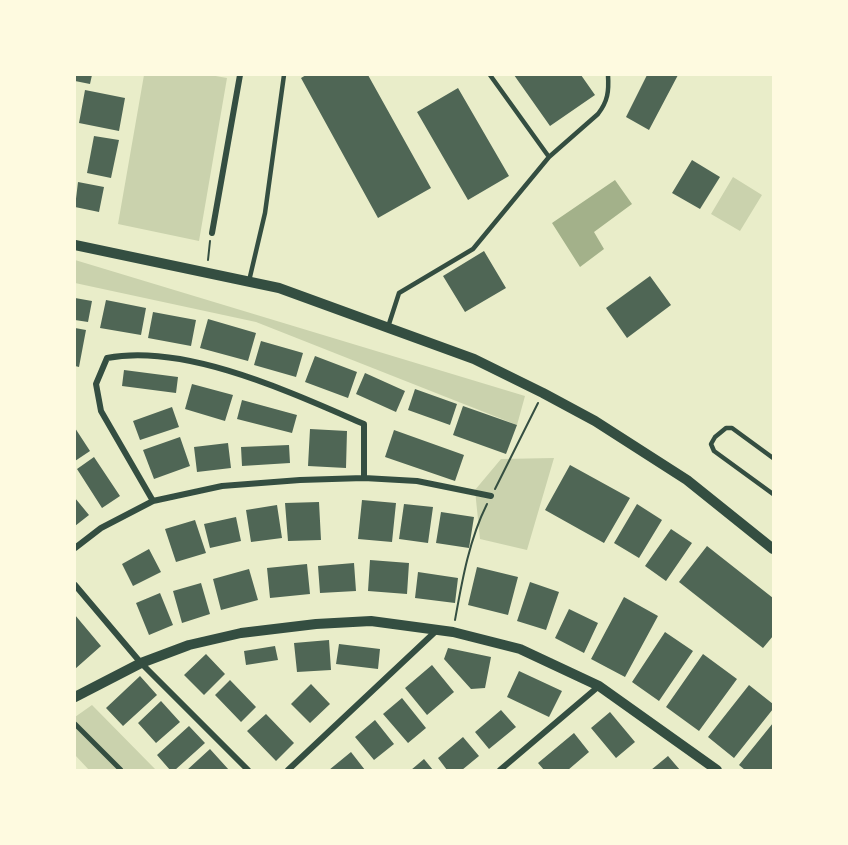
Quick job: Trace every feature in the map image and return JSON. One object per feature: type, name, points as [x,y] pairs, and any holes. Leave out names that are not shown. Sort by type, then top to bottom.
[{"type":"street","points":[[212,233],[240,75]]},
{"type":"street","points":[[75,245],[279,288],[474,359],[595,421],[687,480],[773,549]]},
{"type":"street","points":[[153,501],[101,411],[96,384],[107,358],[127,354],[173,359],[223,369],[278,388],[364,424],[364,477]]},
{"type":"street","points":[[75,548],[101,528],[153,501],[222,486],[364,477],[417,481],[491,496]]},
{"type":"street","points":[[75,585],[141,663],[248,770]]},
{"type":"street","points":[[75,697],[141,663],[189,645],[241,633],[316,624],[372,621],[438,629],[520,649],[599,686],[717,770]]},
{"type":"street","points":[[288,770],[438,629]]},
{"type":"street","points":[[500,770],[599,686]]},
{"type":"street","points":[[75,724],[121,770]]},
{"type":"lane","points":[[249,281],[265,213],[284,75]]},
{"type":"lane","points":[[490,75],[549,157]]},
{"type":"lane","points":[[388,328],[399,293],[473,249],[549,157],[598,114],[604,107],[609,94],[608,75]]},
{"type":"lane","points":[[773,458],[732,428],[726,428],[715,436],[711,444],[714,451],[773,494]]},
{"type":"path","points":[[206,272],[212,233]]},
{"type":"path","points":[[453,632],[463,576],[480,519],[543,393]]},
{"type":"shaded area","points":[[144,75],[210,75],[227,78],[199,241],[118,224]]},
{"type":"shaded area","points":[[733,177],[762,195],[740,231],[711,214]]},
{"type":"shaded area","points":[[615,180],[632,204],[594,232],[604,249],[580,267],[552,223]]},
{"type":"shaded area","points":[[75,260],[525,396],[517,425],[256,322],[75,283]]},
{"type":"shaded area","points":[[554,458],[527,550],[480,539],[475,490],[501,459]]},
{"type":"shaded area","points":[[92,705],[156,770],[89,770],[75,755],[75,717]]},
{"type":"building","points":[[75,75],[92,75],[90,84],[75,81]]},
{"type":"building","points":[[306,75],[368,75],[431,188],[378,218],[301,78]]},
{"type":"building","points":[[514,75],[581,75],[595,95],[550,126]]},
{"type":"building","points":[[647,75],[678,75],[649,130],[626,117]]},
{"type":"building","points":[[458,88],[509,176],[468,200],[417,112]]},
{"type":"building","points":[[85,90],[125,98],[119,131],[79,123]]},
{"type":"building","points":[[94,136],[119,140],[111,178],[87,173]]},
{"type":"building","points":[[692,160],[720,177],[700,209],[672,193]]},
{"type":"building","points":[[78,182],[104,187],[99,212],[75,207]]},
{"type":"building","points":[[484,251],[506,288],[465,312],[443,276]]},
{"type":"building","points":[[650,276],[671,305],[627,338],[606,308]]},
{"type":"building","points":[[75,298],[92,301],[88,322],[75,320]]},
{"type":"building","points":[[106,300],[146,308],[141,335],[100,328]]},
{"type":"building","points":[[153,312],[196,320],[191,346],[148,338]]},
{"type":"building","points":[[208,319],[256,333],[248,361],[200,348]]},
{"type":"building","points":[[75,328],[86,330],[79,367],[75,366]]},
{"type":"building","points":[[261,341],[303,353],[296,377],[254,365]]},
{"type":"building","points":[[315,356],[357,372],[348,398],[305,382]]},
{"type":"building","points":[[124,370],[178,377],[176,393],[122,386]]},
{"type":"building","points":[[365,373],[405,391],[396,412],[356,394]]},
{"type":"building","points":[[192,384],[233,395],[225,421],[185,409]]},
{"type":"building","points":[[415,389],[457,404],[450,425],[408,410]]},
{"type":"building","points":[[242,400],[297,415],[292,433],[237,419]]},
{"type":"building","points":[[463,406],[517,425],[506,454],[453,435]]},
{"type":"building","points":[[172,407],[179,427],[140,440],[133,421]]},
{"type":"building","points":[[75,428],[90,451],[75,461]]},
{"type":"building","points":[[310,429],[347,431],[346,468],[308,466]]},
{"type":"building","points":[[394,430],[464,455],[455,481],[385,457]]},
{"type":"building","points":[[180,437],[190,466],[154,479],[143,450]]},
{"type":"building","points":[[228,443],[231,468],[197,472],[194,447]]},
{"type":"building","points":[[289,445],[290,463],[242,466],[241,447]]},
{"type":"building","points":[[94,457],[120,496],[102,508],[77,469]]},
{"type":"building","points":[[570,465],[630,498],[604,543],[545,510]]},
{"type":"building","points":[[75,498],[89,515],[75,526]]},
{"type":"building","points":[[362,500],[396,503],[392,542],[358,539]]},
{"type":"building","points":[[319,502],[321,540],[288,541],[285,503]]},
{"type":"building","points":[[404,504],[433,507],[428,543],[399,539]]},
{"type":"building","points":[[637,504],[662,520],[639,558],[614,543]]},
{"type":"building","points":[[277,505],[282,538],[251,542],[246,510]]},
{"type":"building","points":[[441,512],[474,517],[469,548],[436,543]]},
{"type":"building","points":[[236,517],[241,541],[210,548],[204,524]]},
{"type":"building","points":[[195,520],[206,553],[176,562],[165,529]]},
{"type":"building","points":[[671,529],[692,543],[666,581],[645,566]]},
{"type":"building","points":[[707,546],[773,598],[773,636],[763,648],[679,582]]},
{"type":"building","points":[[149,549],[161,572],[133,586],[122,564]]},
{"type":"building","points":[[370,560],[409,563],[407,594],[368,591]]},
{"type":"building","points":[[354,563],[356,591],[320,593],[318,566]]},
{"type":"building","points":[[307,564],[310,594],[270,598],[267,568]]},
{"type":"building","points":[[477,567],[518,577],[508,615],[468,605]]},
{"type":"building","points":[[249,569],[258,600],[221,610],[213,579]]},
{"type":"building","points":[[418,572],[458,578],[455,603],[415,598]]},
{"type":"building","points":[[530,582],[559,592],[546,630],[517,621]]},
{"type":"building","points":[[201,583],[210,614],[182,623],[173,591]]},
{"type":"building","points":[[160,593],[173,625],[149,635],[136,603]]},
{"type":"building","points":[[624,597],[658,616],[625,677],[591,659]]},
{"type":"building","points":[[569,609],[598,623],[584,653],[555,638]]},
{"type":"building","points":[[75,615],[101,646],[75,669]]},
{"type":"building","points":[[665,632],[693,651],[659,701],[632,682]]},
{"type":"building","points":[[329,640],[331,670],[297,672],[294,643]]},
{"type":"building","points":[[339,644],[380,649],[378,669],[336,664]]},
{"type":"building","points":[[275,646],[278,660],[246,665],[244,651]]},
{"type":"building","points":[[448,648],[491,657],[485,688],[471,689],[444,659]]},
{"type":"building","points":[[206,654],[225,674],[204,695],[184,675]]},
{"type":"building","points":[[703,654],[737,679],[699,731],[666,707]]},
{"type":"building","points":[[432,665],[454,692],[427,715],[405,688]]},
{"type":"building","points":[[519,671],[562,691],[549,717],[507,697]]},
{"type":"building","points":[[140,676],[157,695],[123,726],[106,708]]},
{"type":"building","points":[[230,680],[256,707],[241,722],[215,695]]},
{"type":"building","points":[[311,684],[330,704],[310,723],[291,704]]},
{"type":"building","points":[[749,685],[773,704],[773,709],[734,758],[708,737]]},
{"type":"building","points":[[402,698],[426,728],[408,743],[383,714]]},
{"type":"building","points":[[161,701],[180,722],[156,743],[138,723]]},
{"type":"building","points":[[501,710],[516,727],[489,749],[475,732]]},
{"type":"building","points":[[610,712],[635,742],[616,758],[591,728]]},
{"type":"building","points":[[266,714],[294,743],[276,761],[247,731]]},
{"type":"building","points":[[375,720],[394,744],[374,760],[355,737]]},
{"type":"building","points":[[773,723],[773,770],[745,770],[739,765]]},
{"type":"building","points":[[189,726],[205,743],[175,770],[170,770],[157,755]]},
{"type":"building","points":[[574,733],[589,752],[568,770],[544,770],[538,763]]},
{"type":"building","points":[[463,737],[479,756],[462,770],[447,770],[438,758]]},
{"type":"building","points":[[210,749],[229,770],[187,770]]},
{"type":"building","points":[[351,752],[365,770],[329,770]]},
{"type":"building","points":[[668,756],[680,770],[651,770]]},
{"type":"building","points":[[424,759],[433,770],[411,770]]}]
